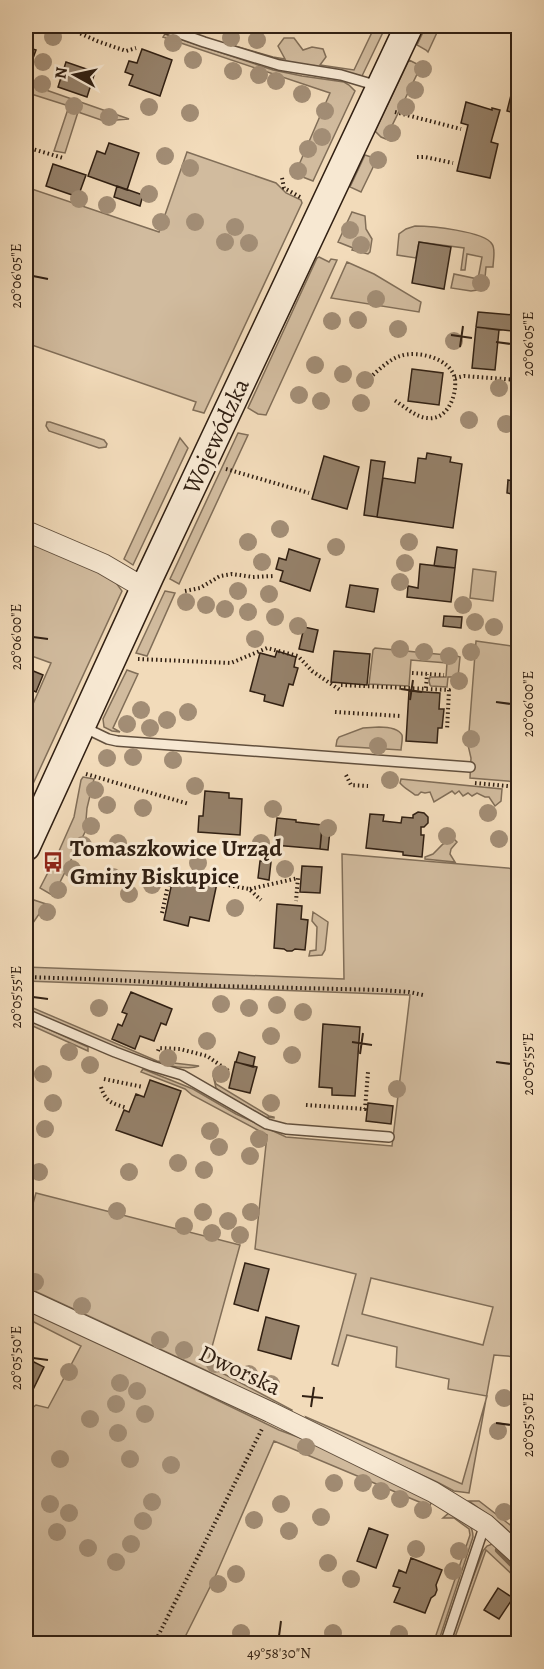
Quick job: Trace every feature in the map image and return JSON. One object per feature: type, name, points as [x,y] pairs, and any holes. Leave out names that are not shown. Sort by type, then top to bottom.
[{"type":"main road","name":"Wojewódzka","points":[[26,847],[144,588],[409,26]]},
{"type":"street","points":[[26,531],[103,564],[144,588]]},
{"type":"street","name":"Dworska","points":[[26,1299],[270,1412],[433,1491],[485,1524],[519,1554]]},
{"type":"lane","points":[[159,26],[279,65],[341,75],[381,86]]},
{"type":"lane","points":[[81,726],[117,741],[470,767]]},
{"type":"lane","points":[[26,1014],[107,1049],[182,1075],[267,1124],[286,1129],[389,1137]]},
{"type":"lane","points":[[445,1644],[485,1524]]},
{"type":"path","points":[[64,26],[126,51],[136,48]]},
{"type":"path","points":[[399,112],[462,129]]},
{"type":"path","points":[[26,147],[63,158]]},
{"type":"path","points":[[417,157],[453,163]]},
{"type":"path","points":[[282,178],[287,191],[309,201]]},
{"type":"path","points":[[373,375],[386,363],[399,356],[413,354],[436,359],[449,367],[455,378],[454,396],[448,410],[440,417],[429,419],[419,416],[394,400]]},
{"type":"path","points":[[455,378],[464,376],[519,380]]},
{"type":"path","points":[[26,391],[34,390]]},
{"type":"path","points":[[232,471],[309,493]]},
{"type":"path","points":[[185,591],[200,588],[220,576],[232,574],[253,578],[273,576]]},
{"type":"path","points":[[133,659],[231,663],[267,648],[298,656],[312,671],[341,687],[408,689],[412,687],[449,690],[447,730]]},
{"type":"path","points":[[412,673],[444,675]]},
{"type":"path","points":[[426,688],[427,674]]},
{"type":"path","points":[[335,712],[400,716]]},
{"type":"path","points":[[346,775],[351,784],[368,786]]},
{"type":"path","points":[[95,777],[189,804]]},
{"type":"path","points":[[162,913],[171,871],[249,889],[298,878],[296,901]]},
{"type":"path","points":[[249,889],[261,900]]},
{"type":"path","points":[[26,977],[228,987],[381,990],[423,995]]},
{"type":"path","points":[[157,1054],[159,1048],[196,1052],[207,1056],[230,1072]]},
{"type":"path","points":[[306,1105],[365,1109],[368,1072]]},
{"type":"path","points":[[104,1079],[143,1087]]},
{"type":"path","points":[[101,1087],[108,1101],[127,1108]]},
{"type":"path","points":[[154,1644],[270,1412]]},
{"type":"shaded area","points":[[375,26],[386,26],[362,76],[259,55],[228,44],[285,59],[278,46],[284,38],[294,38],[303,50],[312,47],[323,49],[326,57],[320,65],[354,70]]},
{"type":"shaded area","points":[[426,26],[440,26],[428,52],[417,45]]},
{"type":"shaded area","points":[[165,34],[273,70],[344,82],[349,85],[355,91],[313,181],[295,174],[330,93],[163,37]]},
{"type":"shaded area","points":[[409,60],[421,66],[388,134],[393,137],[391,141],[381,137],[375,131]]},
{"type":"shaded area","points":[[26,83],[129,119],[104,121],[78,112],[65,153],[54,151],[69,106],[28,93],[26,100]]},
{"type":"shaded area","points":[[187,152],[276,183],[286,193],[301,200],[302,203],[204,413],[193,410],[196,402],[26,343],[26,187],[159,232]]},
{"type":"shaded area","points":[[365,155],[377,159],[361,192],[350,187]]},
{"type":"shaded area","points":[[352,212],[365,216],[366,229],[372,239],[368,254],[352,250],[353,248],[338,242]]},
{"type":"shaded area","points":[[415,226],[444,228],[487,239],[492,244],[494,252],[493,267],[486,267],[484,289],[471,291],[451,288],[454,274],[478,279],[482,257],[467,254],[465,270],[461,270],[464,248],[419,242],[416,258],[397,255],[399,234]]},
{"type":"shaded area","points":[[319,257],[329,262],[331,259],[337,260],[266,415],[258,414],[248,408]]},
{"type":"shaded area","points":[[347,262],[374,274],[421,302],[419,312],[331,298]]},
{"type":"shaded area","points":[[47,422],[104,440],[106,447],[99,448],[49,431],[46,426]]},
{"type":"shaded area","points":[[238,433],[248,435],[179,584],[170,579]]},
{"type":"shaded area","points":[[180,438],[188,448],[133,565],[124,559]]},
{"type":"shaded area","points":[[26,537],[112,577],[122,591],[26,799],[26,720],[51,663],[26,654]]},
{"type":"shaded area","points":[[473,569],[496,572],[493,601],[470,598]]},
{"type":"shaded area","points":[[165,591],[175,593],[147,656],[136,653]]},
{"type":"shaded area","points":[[476,641],[518,647],[518,782],[470,778],[471,758],[468,745]]},
{"type":"shaded area","points":[[375,648],[460,657],[458,677],[448,677],[447,687],[431,686],[430,677],[446,677],[447,663],[411,660],[409,686],[369,684]]},
{"type":"shaded area","points":[[127,670],[138,674],[113,728],[120,732],[112,731],[104,727],[103,719]]},
{"type":"shaded area","points":[[363,728],[391,728],[402,735],[401,750],[336,746],[339,737]]},
{"type":"shaded area","points":[[83,777],[94,779],[87,808],[85,832],[52,895],[40,888],[74,817]]},
{"type":"shaded area","points":[[401,779],[502,789],[501,801],[495,806],[489,797],[477,793],[472,796],[468,793],[463,796],[459,791],[455,794],[452,791],[434,802],[430,792],[415,795],[400,783]]},
{"type":"shaded area","points":[[454,839],[457,842],[450,854],[455,862],[425,859],[443,844]]},
{"type":"shaded area","points":[[342,854],[518,869],[518,1357],[494,1355],[487,1396],[448,1389],[449,1379],[396,1367],[397,1347],[347,1335],[338,1366],[332,1364],[356,1274],[255,1249],[267,1135],[192,1095],[185,1089],[141,1072],[143,1069],[193,1089],[236,1114],[286,1137],[392,1146],[410,995],[26,981],[26,967],[344,979]],"holes":[[[371,1278],[493,1307],[483,1345],[362,1314]]]},
{"type":"shaded area","points":[[34,900],[46,904],[26,933],[26,914]]},
{"type":"shaded area","points":[[313,912],[328,922],[325,950],[322,955],[309,956],[310,951],[316,950],[317,927],[312,921]]},
{"type":"shaded area","points":[[26,1005],[157,1061],[199,1066],[184,1068],[140,1057],[26,1009]]},
{"type":"shaded area","points":[[26,1019],[88,1047],[88,1051],[26,1023]]},
{"type":"shaded area","points":[[213,1075],[216,1084],[274,1118],[265,1117],[224,1094],[216,1088]]},
{"type":"shaded area","points":[[36,1193],[240,1245],[207,1365],[292,1410],[291,1412],[26,1287],[26,1228]]},
{"type":"shaded area","points":[[26,1308],[279,1430],[325,1447],[428,1496],[431,1503],[429,1508],[274,1441],[215,1577],[182,1643],[26,1643],[26,1413],[36,1405],[48,1408],[81,1346],[26,1318]]},
{"type":"shaded area","points":[[486,1400],[469,1493],[454,1491],[309,1423],[306,1417],[462,1484]]},
{"type":"shaded area","points":[[469,1501],[479,1501],[518,1531],[518,1541],[502,1525]]},
{"type":"shaded area","points":[[450,1512],[469,1524],[473,1537],[438,1643],[433,1644],[470,1535],[469,1529],[454,1518],[443,1518]]},
{"type":"shaded area","points":[[492,1544],[518,1563],[518,1580],[486,1550],[453,1643],[450,1644],[483,1551]]},
{"type":"building","points":[[26,47],[36,50],[28,72],[26,71]]},
{"type":"building","points":[[142,49],[172,60],[160,96],[129,85],[133,75],[125,72],[129,61],[137,63]]},
{"type":"building","points":[[66,62],[95,72],[87,97],[58,87]]},
{"type":"building","points":[[514,83],[518,85],[518,114],[507,111]]},
{"type":"building","points":[[466,102],[492,110],[492,108],[500,110],[491,142],[498,144],[490,178],[457,171],[468,125],[461,123]]},
{"type":"building","points":[[109,143],[139,153],[127,190],[88,176],[97,151],[105,154]]},
{"type":"building","points":[[53,164],[86,175],[78,197],[46,186]]},
{"type":"building","points":[[117,186],[143,195],[140,206],[114,197]]},
{"type":"building","points":[[419,242],[451,247],[444,289],[412,283]]},
{"type":"building","points":[[478,312],[514,315],[512,331],[476,327]]},
{"type":"building","points":[[514,320],[518,320],[518,332],[512,331]]},
{"type":"building","points":[[476,327],[499,330],[495,370],[472,368]]},
{"type":"building","points":[[412,369],[443,373],[439,405],[408,401]]},
{"type":"building","points":[[427,453],[451,457],[450,462],[462,464],[453,528],[377,517],[383,478],[415,483],[418,458],[426,459]]},
{"type":"building","points":[[324,456],[359,467],[347,509],[312,499]]},
{"type":"building","points":[[371,460],[385,462],[377,517],[364,515]]},
{"type":"building","points":[[508,480],[518,482],[518,495],[507,493]]},
{"type":"building","points":[[437,547],[457,550],[455,568],[434,566]]},
{"type":"building","points":[[289,549],[320,559],[310,591],[280,581],[283,571],[276,569],[279,558],[286,560]]},
{"type":"building","points":[[420,564],[455,568],[451,602],[407,597],[408,586],[418,588]]},
{"type":"building","points":[[350,585],[378,589],[374,612],[346,607]]},
{"type":"building","points":[[444,616],[462,617],[461,628],[443,626]]},
{"type":"building","points":[[304,627],[318,630],[313,652],[299,649]]},
{"type":"building","points":[[277,651],[296,657],[294,667],[298,668],[293,685],[289,684],[283,706],[264,701],[265,695],[250,691],[260,653],[275,657]]},
{"type":"building","points":[[334,651],[370,654],[367,685],[331,682]]},
{"type":"building","points":[[26,668],[43,675],[36,692],[26,687]]},
{"type":"building","points":[[409,691],[440,693],[439,709],[444,709],[442,728],[438,728],[437,743],[406,741]]},
{"type":"building","points":[[205,791],[229,793],[229,798],[242,799],[240,835],[198,832],[199,816],[203,816]]},
{"type":"building","points":[[418,812],[428,817],[428,823],[421,827],[421,835],[424,835],[422,857],[403,855],[403,852],[366,848],[370,814],[384,815],[383,821],[401,823],[402,817],[413,818],[413,815]]},
{"type":"building","points":[[277,818],[322,825],[320,849],[274,845]]},
{"type":"building","points":[[322,829],[330,830],[328,850],[320,849]]},
{"type":"building","points":[[260,861],[271,862],[269,880],[258,878]]},
{"type":"building","points":[[302,866],[322,867],[320,893],[300,892]]},
{"type":"building","points":[[174,873],[217,883],[209,921],[190,917],[188,926],[164,920]]},
{"type":"building","points":[[277,904],[302,906],[301,919],[308,920],[305,950],[287,951],[274,948]]},
{"type":"building","points":[[131,992],[172,1009],[166,1025],[161,1023],[154,1041],[140,1036],[135,1049],[112,1039],[118,1024],[122,1026],[127,1014],[122,1012]]},
{"type":"building","points":[[323,1024],[360,1027],[355,1096],[332,1095],[332,1088],[319,1087]]},
{"type":"building","points":[[239,1052],[255,1057],[253,1067],[236,1062]]},
{"type":"building","points":[[235,1062],[257,1067],[250,1093],[229,1088]]},
{"type":"building","points":[[150,1080],[181,1091],[162,1146],[116,1130],[124,1110],[129,1112],[136,1094],[144,1097]]},
{"type":"building","points":[[368,1103],[393,1106],[391,1124],[366,1121]]},
{"type":"building","points":[[245,1263],[269,1269],[258,1311],[234,1304]]},
{"type":"building","points":[[266,1317],[299,1326],[291,1359],[258,1350]]},
{"type":"building","points":[[26,1358],[44,1367],[26,1404]]},
{"type":"building","points":[[369,1528],[388,1535],[376,1568],[357,1561]]},
{"type":"building","points":[[411,1558],[442,1570],[436,1585],[437,1590],[425,1613],[394,1602],[400,1588],[393,1586],[399,1570],[406,1573]]},
{"type":"building","points":[[498,1588],[513,1598],[499,1619],[484,1610]]},
{"type":"waterway","points":[[499,1550],[518,1569]]},
{"type":"place","name":"Tomaszkowice Urząd Gminy Biskupice","points":[[53,862]]}]
